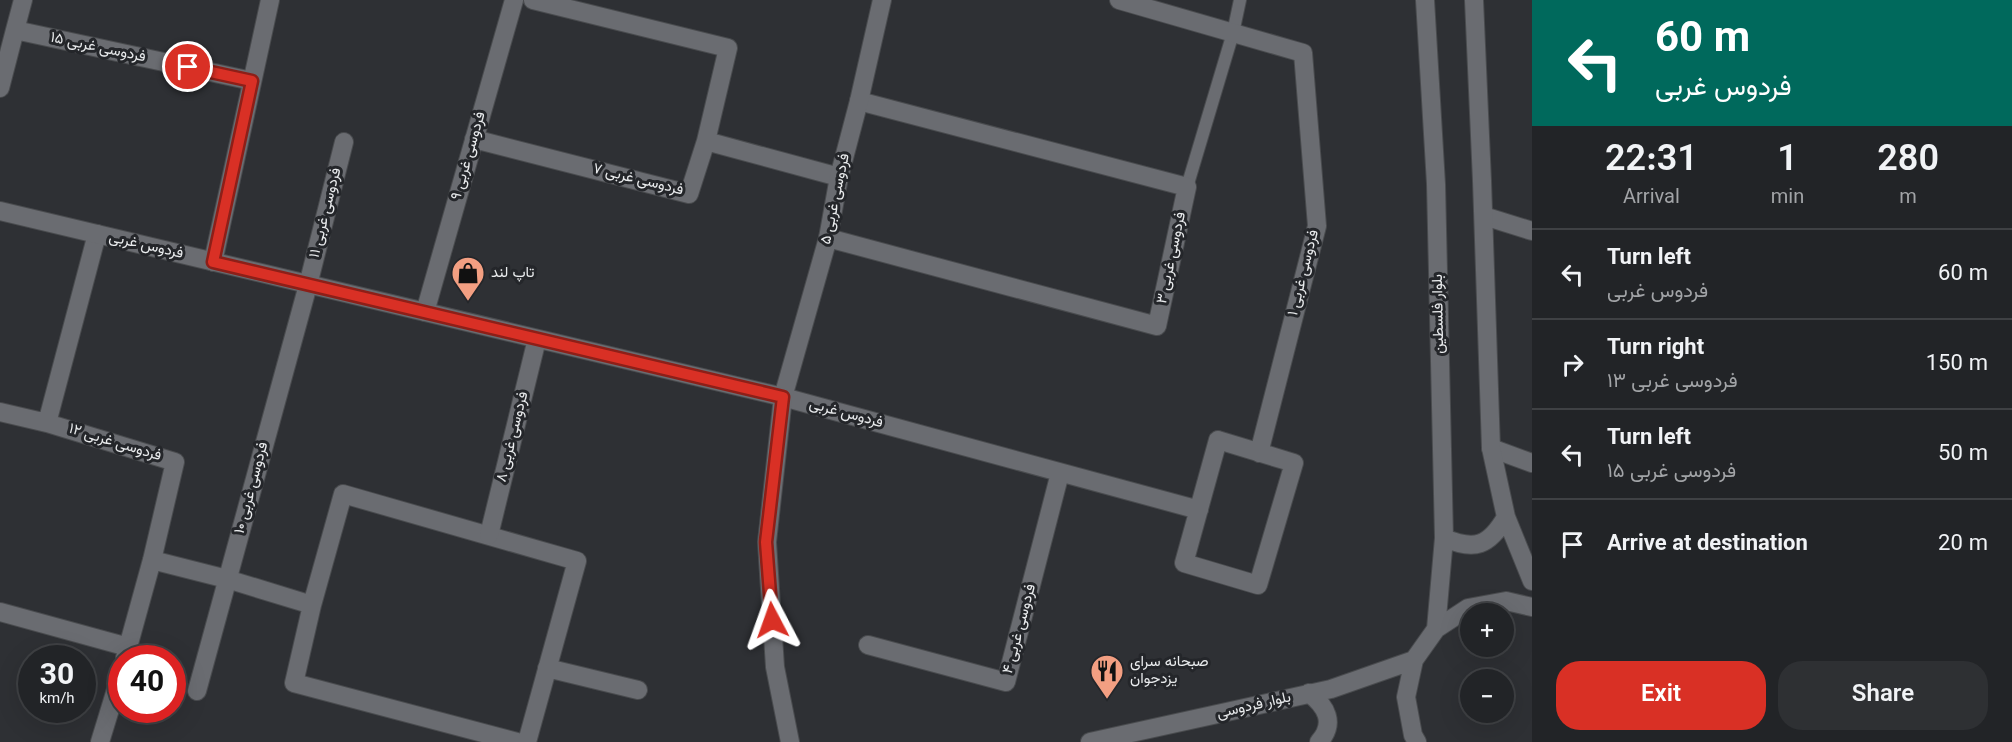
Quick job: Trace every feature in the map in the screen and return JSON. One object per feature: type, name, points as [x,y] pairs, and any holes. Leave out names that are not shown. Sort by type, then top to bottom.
[{"type":"street","points":[[0,88],[23,0]]},
{"type":"street","points":[[213,262],[270,0]]},
{"type":"street","name":"فردوسی غربی ۹","points":[[425,312],[514,0]]},
{"type":"street","name":"فردوسی غربی ۷","points":[[474,139],[690,194],[706,141],[728,48],[533,0]]},
{"type":"street","name":"فردوسی غربی ۵","points":[[790,742],[775,667],[766,542],[783,397],[828,238],[839,177],[860,101],[882,0]]},
{"type":"street","points":[[1119,0],[1233,33]]},
{"type":"street","name":"بلوار فلسطین","points":[[1425,0],[1436,184],[1444,538],[1436,629]]},
{"type":"street","points":[[1474,0],[1484,216],[1491,448],[1506,517],[1532,581]]},
{"type":"street","name":"فردوسی غربی ۱۵","points":[[15,30],[252,81]]},
{"type":"street","name":"فردوسی غربی ۱","points":[[1233,33],[1303,53],[1317,226],[1259,453]]},
{"type":"street","points":[[860,101],[1187,187]]},
{"type":"street","points":[[706,141],[839,177]]},
{"type":"street","name":"فردوسی غربی ۱۱","points":[[308,285],[344,142]]},
{"type":"street","name":"فردوسی غربی ۳","points":[[828,238],[1157,326],[1187,187]]},
{"type":"street","name":"فردوس غربی","points":[[0,211],[783,397],[1199,510]]},
{"type":"street","points":[[1484,216],[1532,231]]},
{"type":"street","points":[[0,412],[47,423],[97,234]]},
{"type":"street","name":"فردوسی غربی ۱۰","points":[[197,691],[308,285]]},
{"type":"street","name":"فردوسی غربی ۸","points":[[489,535],[537,339]]},
{"type":"street","name":"فردوسی غربی ۱۲","points":[[47,423],[175,462],[129,645]]},
{"type":"street","points":[[1218,440],[1259,453],[1294,463],[1258,585],[1184,562],[1218,440]]},
{"type":"street","points":[[1491,448],[1532,463]]},
{"type":"street","name":"فردوسی غربی ۴","points":[[868,645],[1006,682],[1060,473]]},
{"type":"street","points":[[517,742],[294,683],[312,604],[343,494],[577,561],[527,742]]},
{"type":"street","points":[[1444,538],[1461,545],[1480,544],[1496,533],[1506,517]]},
{"type":"street","points":[[152,560],[312,604]]},
{"type":"street","points":[[1417,742],[1413,735],[1406,697],[1414,660],[1436,629],[1468,608],[1506,601],[1532,607]]},
{"type":"street","points":[[0,612],[108,647]]},
{"type":"street","name":"بلوار فردوسی","points":[[1090,742],[1331,689],[1414,660]]},
{"type":"street","points":[[547,668],[638,690]]},
{"type":"street","points":[[1308,693],[1322,703],[1328,719],[1325,735],[1319,742]]},
{"type":"street","points":[[100,742],[108,716]]},
{"type":"lane","points":[[1187,187],[1233,33],[1240,0]]},
{"type":"place","name":"تاپ لند","points":[[468,302]]},
{"type":"place","name":"صبحانه سرای یزدجوان","points":[[1107,700]]},
{"type":"route","points":[[188,67],[252,81],[213,262],[783,397],[766,542],[772,620]]}]
